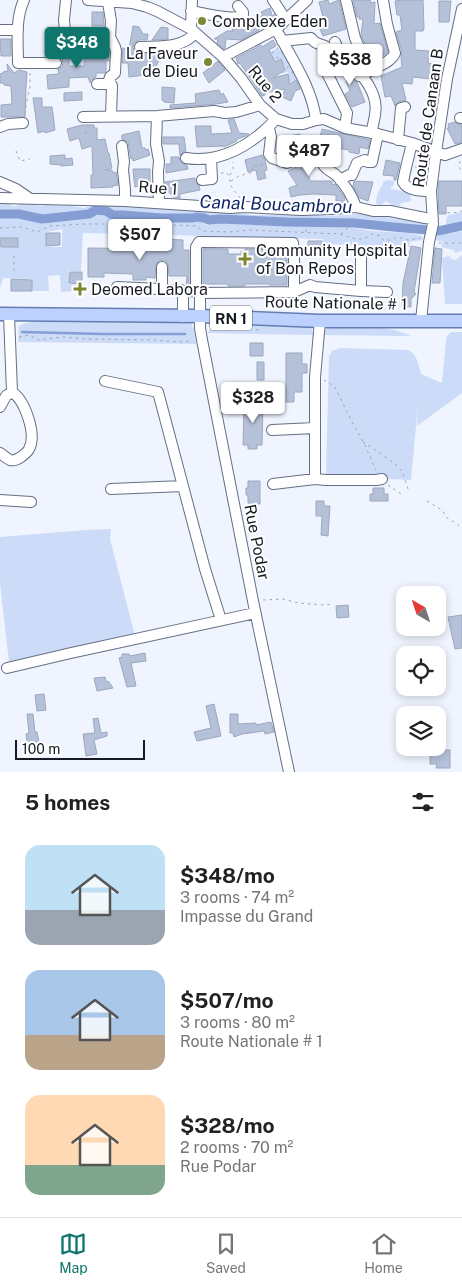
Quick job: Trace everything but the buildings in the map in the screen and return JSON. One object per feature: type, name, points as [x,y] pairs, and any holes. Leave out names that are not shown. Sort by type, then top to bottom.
[{"type":"main road","name":"Route Nationale # 1","points":[[5,314],[200,316],[320,321],[462,321]]},
{"type":"street","points":[[24,0],[18,30],[18,63],[56,63]]},
{"type":"street","points":[[66,0],[64,20],[66,43]]},
{"type":"street","name":"Rue 2","points":[[88,0],[148,4],[193,31],[223,57],[260,105],[276,120],[292,124],[324,120],[345,128],[412,143],[436,152]]},
{"type":"street","points":[[273,0],[286,20]]},
{"type":"street","points":[[223,57],[276,29],[306,0]]},
{"type":"street","points":[[346,0],[361,76]]},
{"type":"street","points":[[361,76],[384,63],[395,54],[383,0]]},
{"type":"street","points":[[108,2],[111,21],[110,37],[116,51],[115,73],[110,78],[112,116]]},
{"type":"street","points":[[140,47],[177,45],[185,42],[193,31],[192,5],[223,17],[239,17],[242,15],[243,12],[238,6]]},
{"type":"street","name":"Route de Canaan B","points":[[420,321],[433,218],[431,191],[436,152],[447,79],[462,9]]},
{"type":"street","points":[[276,29],[306,86],[315,108],[316,120]]},
{"type":"street","points":[[0,30],[18,30]]},
{"type":"street","points":[[282,41],[311,38],[317,45],[327,47],[327,56]]},
{"type":"street","points":[[335,42],[337,50],[368,83],[376,100],[372,162],[366,160],[357,163],[352,175],[340,180]]},
{"type":"street","points":[[327,74],[346,113],[345,128]]},
{"type":"street","points":[[98,84],[111,84]]},
{"type":"street","points":[[83,117],[158,116],[214,111],[226,113],[260,105]]},
{"type":"street","points":[[398,140],[401,108],[405,107]]},
{"type":"street","points":[[158,116],[156,144],[160,161],[158,172],[159,204]]},
{"type":"street","points":[[186,158],[211,158],[234,152],[255,139],[276,120]]},
{"type":"street","points":[[0,127],[8,124],[22,123]]},
{"type":"street","points":[[269,128],[271,137],[269,154],[272,158],[287,163],[297,160]]},
{"type":"street","points":[[412,143],[403,175],[403,182],[406,187],[431,191]]},
{"type":"street","points":[[122,146],[125,201]]},
{"type":"street","points":[[436,152],[445,155],[460,150]]},
{"type":"street","points":[[315,153],[330,172],[335,174],[340,180],[352,197],[356,207]]},
{"type":"street","points":[[202,180],[212,179],[211,158]]},
{"type":"street","points":[[0,182],[16,188],[29,198]]},
{"type":"street","name":"Rue 1","points":[[0,198],[125,201],[230,208],[309,210],[356,207],[433,218]]},
{"type":"street","name":"Rue Podar","points":[[289,772],[253,601],[202,340],[200,292],[196,286],[196,247],[199,242],[293,243],[294,292]]},
{"type":"street","points":[[361,254],[361,291]]},
{"type":"street","points":[[162,267],[162,289]]},
{"type":"street","points":[[200,292],[294,292],[310,285],[315,287],[388,292]]},
{"type":"street","points":[[117,287],[182,291],[184,293],[183,317]]},
{"type":"street","points":[[5,314],[10,338],[12,392]]},
{"type":"street","points":[[315,479],[315,376],[320,321]]},
{"type":"street","points":[[105,381],[158,392],[205,569],[221,620]]},
{"type":"street","points":[[0,407],[6,396],[12,392]]},
{"type":"street","points":[[0,452],[10,460],[17,459],[29,449],[32,438],[24,404],[12,392]]},
{"type":"street","points":[[272,430],[314,428]]},
{"type":"street","points":[[273,484],[315,479],[382,479]]},
{"type":"street","points":[[111,489],[183,486]]},
{"type":"street","points":[[0,500],[31,502]]},
{"type":"street","points":[[7,668],[256,613]]},
{"type":"path","points":[[22,123],[25,118],[30,87],[29,63]]},
{"type":"path","points":[[460,150],[459,167],[462,173]]},
{"type":"path","points":[[16,151],[20,161],[30,159]]},
{"type":"path","points":[[234,152],[230,181],[244,208]]},
{"type":"path","points":[[230,181],[253,172],[252,166],[262,165],[272,158]]},
{"type":"path","points":[[297,160],[302,170],[318,168],[324,165]]},
{"type":"path","points":[[407,166],[434,168]]},
{"type":"path","points":[[213,175],[222,172],[228,173],[230,176]]},
{"type":"path","points":[[340,234],[354,223],[356,207]]},
{"type":"path","points":[[306,233],[309,210]]},
{"type":"path","points":[[433,218],[446,212],[462,211]]},
{"type":"path","points":[[0,228],[22,227],[37,232],[50,226],[148,224],[197,226],[203,231],[229,232],[248,230],[340,234],[355,239],[367,238],[372,234],[381,236],[383,240],[398,237],[408,240],[424,237],[429,242],[462,243]]},
{"type":"path","points":[[14,256],[14,271]]},
{"type":"path","points":[[10,338],[29,335],[38,340],[62,337],[180,342],[202,340]]},
{"type":"path","points":[[315,376],[335,388],[382,479],[404,496]]},
{"type":"path","points":[[363,441],[397,466],[403,473],[409,491]]},
{"type":"path","points":[[427,501],[442,510],[447,518],[462,528]]},
{"type":"path","points":[[253,601],[283,599],[298,603],[334,604]]},
{"type":"shaded area","points":[[278,47],[280,51],[282,50],[285,53],[297,80],[289,82],[288,72],[276,74],[266,55]]},
{"type":"shaded area","points":[[384,181],[394,181],[391,189],[410,192],[411,201],[401,203],[400,206],[392,205],[386,201],[381,205],[376,204],[377,195]]},
{"type":"shaded area","points":[[23,201],[40,206],[61,204],[84,208],[109,205],[204,209],[206,212],[231,212],[252,215],[300,213],[327,216],[359,214],[395,219],[399,216],[413,219],[416,223],[427,222],[427,224],[425,226],[413,227],[367,222],[298,219],[286,221],[224,217],[209,219],[196,215],[184,217],[149,215],[136,212],[111,213],[100,208],[89,212],[43,218],[19,212],[0,212],[0,203],[17,206]]},
{"type":"shaded area","points":[[97,213],[121,218],[186,220],[202,222],[207,225],[223,221],[350,227],[371,231],[408,233],[422,236],[423,238],[422,240],[410,242],[409,247],[323,244],[323,239],[83,233],[81,271],[69,271],[69,284],[78,285],[78,291],[61,292],[59,275],[48,276],[49,291],[32,291],[32,279],[4,278],[0,288],[0,215],[18,215],[43,220]],"holes":[[[63,229],[62,247],[46,247],[46,232]]]},
{"type":"shaded area","points":[[462,213],[462,227],[439,230],[446,226],[448,215]]},
{"type":"shaded area","points":[[462,231],[462,251],[455,253],[454,250],[441,247],[443,242],[436,240],[436,236]]},
{"type":"shaded area","points":[[462,255],[462,304],[445,304],[442,258],[449,256],[455,260]]},
{"type":"shaded area","points":[[189,320],[194,328],[196,344],[18,342],[19,326],[30,322]]},
{"type":"shaded area","points":[[211,322],[310,326],[314,335],[207,333]]},
{"type":"shaded area","points":[[329,327],[381,328],[395,330],[411,336],[323,335],[324,331]]},
{"type":"shaded area","points":[[451,332],[462,332],[462,393],[417,426],[418,404],[411,480],[326,476],[329,356],[332,351],[340,348],[408,350],[416,357],[421,374],[442,383],[446,341],[447,336]]},
{"type":"shaded area","points":[[111,529],[110,539],[135,636],[9,662],[0,583],[0,537]]},
{"type":"waterway","name":"Canal Boucambrou","points":[[0,214],[19,214],[42,219],[89,214],[96,210],[106,211],[113,215],[162,218],[197,217],[209,220],[354,223],[438,231],[462,226]]},
{"type":"waterway","points":[[22,332],[185,334]]},
{"type":"place","name":"Complexe Eden","points":[[202,21]]},
{"type":"place","name":"La Faveur de Dieu","points":[[208,62]]},
{"type":"place","name":"Community Hospital of Bon Repos","points":[[245,259]]},
{"type":"place","name":"Deomed Labora","points":[[80,289]]}]
